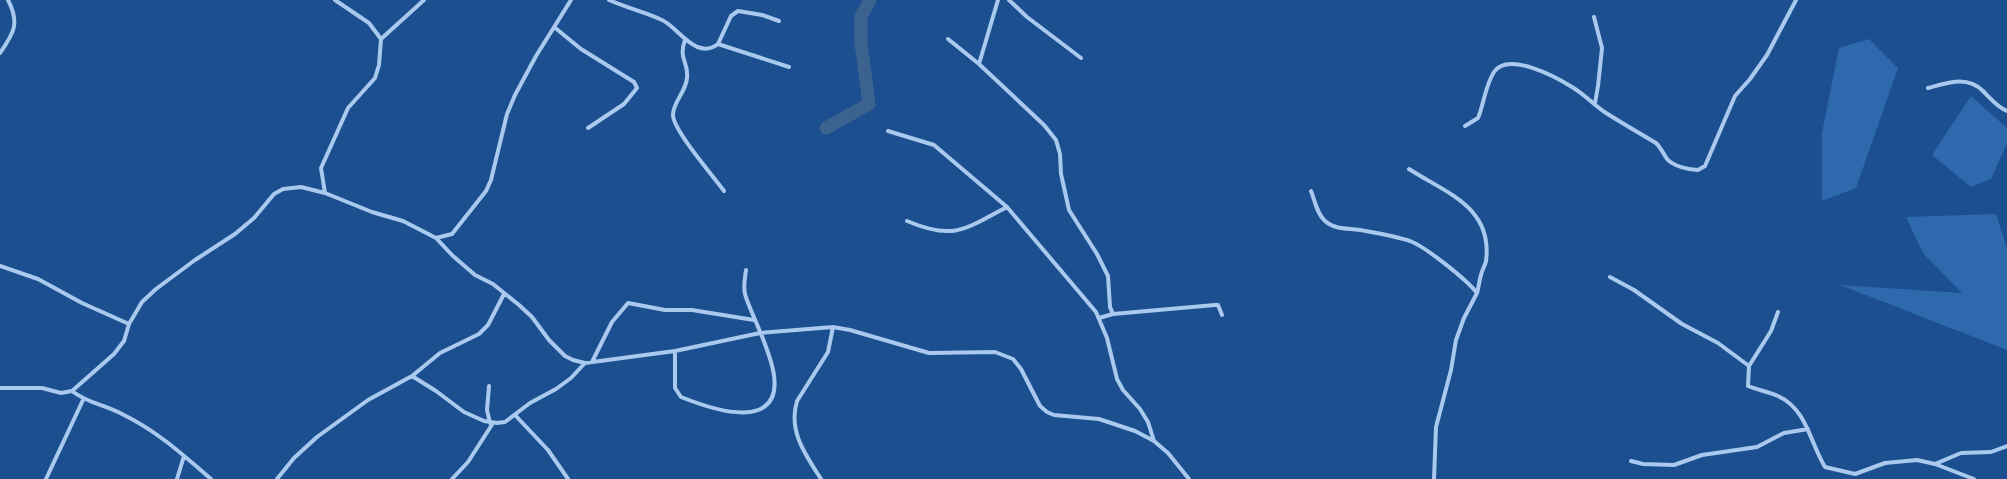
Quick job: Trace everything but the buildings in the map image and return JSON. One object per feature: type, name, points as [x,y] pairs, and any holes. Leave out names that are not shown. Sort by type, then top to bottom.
[{"type":"street","points":[[0,53],[15,28],[15,18],[8,0]]},
{"type":"street","points":[[325,193],[321,168],[348,108],[375,78],[379,66],[381,39],[369,23],[335,0]]},
{"type":"street","points":[[381,39],[424,0]]},
{"type":"street","points":[[436,238],[452,234],[486,190],[491,180],[507,114],[515,95],[570,0]]},
{"type":"street","points":[[610,0],[671,24],[690,44],[708,48],[718,44],[789,66]]},
{"type":"street","points":[[979,64],[998,0]]},
{"type":"street","points":[[1009,0],[1027,17],[1081,58]]},
{"type":"street","points":[[1465,126],[1478,118],[1484,95],[1494,72],[1504,65],[1511,63],[1532,68],[1571,86],[1605,112],[1656,143],[1663,150],[1668,161],[1676,165],[1698,170],[1705,166],[1735,96],[1750,80],[1767,55],[1796,0]]},
{"type":"street","points":[[718,44],[731,16],[738,11],[762,15],[779,21]]},
{"type":"street","points":[[1594,17],[1602,48],[1595,104]]},
{"type":"street","points":[[554,27],[581,49],[634,82],[637,88],[624,104],[588,128]]},
{"type":"street","points":[[685,40],[682,48],[682,57],[688,73],[687,85],[675,106],[674,120],[696,155],[724,191]]},
{"type":"street","points":[[948,40],[979,64],[1050,130],[1056,140],[1060,154],[1061,174],[1070,210],[1097,254],[1108,276],[1110,307],[1113,314]]},
{"type":"street","points":[[1928,88],[1955,81],[1965,81],[1982,90],[1989,99],[2007,112]]},
{"type":"street","points":[[888,131],[934,145],[1007,207],[1099,318],[1107,338],[1117,379],[1123,390],[1140,409],[1148,422],[1154,441]]},
{"type":"street","points":[[1409,169],[1468,205],[1479,220],[1484,234],[1486,260],[1481,274],[1478,293],[1464,318],[1456,340],[1451,370],[1436,427],[1434,479]]},
{"type":"street","points":[[0,388],[42,388],[61,393],[72,391],[114,354],[124,341],[129,324],[142,302],[156,288],[254,218],[274,194],[292,187],[301,187],[325,193],[372,212],[403,221],[436,238],[453,256],[475,275],[492,284],[520,305],[532,317],[549,340],[565,356],[573,360],[585,363],[675,351],[760,333],[833,327],[850,330],[930,353],[987,351],[1013,359],[1021,369],[1040,406],[1046,412],[1054,416],[1099,419],[1120,425],[1154,441],[1168,453],[1189,479]]},
{"type":"street","points":[[1311,191],[1317,209],[1325,221],[1335,228],[1359,230],[1410,241],[1425,248],[1470,283],[1478,293]]},
{"type":"street","points":[[907,220],[934,231],[951,232],[980,221],[1007,207]]},
{"type":"street","points":[[0,266],[38,279],[82,303],[129,324]]},
{"type":"street","points":[[675,351],[675,388],[681,397],[738,413],[751,412],[760,409],[769,402],[774,390],[772,366],[745,293],[746,270]]},
{"type":"street","points":[[1610,277],[1634,290],[1682,324],[1718,343],[1749,366]]},
{"type":"street","points":[[277,479],[294,458],[317,437],[375,395],[412,376],[440,353],[479,334],[488,325],[504,294]]},
{"type":"street","points":[[592,362],[612,322],[628,303],[665,310],[692,310],[754,320]]},
{"type":"street","points":[[1099,318],[1113,314],[1215,305],[1218,306],[1222,315]]},
{"type":"street","points":[[1778,312],[1771,331],[1749,366],[1748,386],[1779,396],[1794,408],[1808,429],[1816,453],[1824,467],[1855,474],[1885,463],[1917,460],[1935,464],[1974,479]]},
{"type":"street","points":[[821,479],[796,437],[794,409],[797,401],[828,352],[833,327]]},
{"type":"street","points":[[412,376],[464,412],[492,423],[505,422],[530,403],[564,384],[585,363]]},
{"type":"street","points":[[489,386],[487,410],[492,423]]},
{"type":"street","points":[[72,391],[83,400],[121,413],[159,434],[211,479]]},
{"type":"street","points":[[46,479],[83,400]]},
{"type":"street","points":[[515,415],[548,450],[568,479]]},
{"type":"street","points":[[452,479],[468,462],[492,423]]},
{"type":"street","points":[[1630,461],[1643,464],[1674,465],[1702,455],[1757,446],[1784,433],[1808,429]]},
{"type":"street","points":[[1935,464],[1961,453],[1991,452],[2007,446]]},
{"type":"street","points":[[177,479],[184,456]]},
{"type":"street","points":[[1853,479],[1855,474]]},
{"type":"shaded area","points":[[1869,39],[1898,68],[1856,188],[1822,201],[1822,133],[1839,48]]},
{"type":"shaded area","points":[[1971,96],[2007,128],[2007,143],[1991,179],[1971,187],[1932,155]]},
{"type":"shaded area","points":[[1996,214],[2007,248],[2007,350],[1840,285],[1962,293],[1923,253],[1906,217]]},
{"type":"waterway","points":[[826,128],[869,104],[861,43],[861,17],[870,0]]}]
